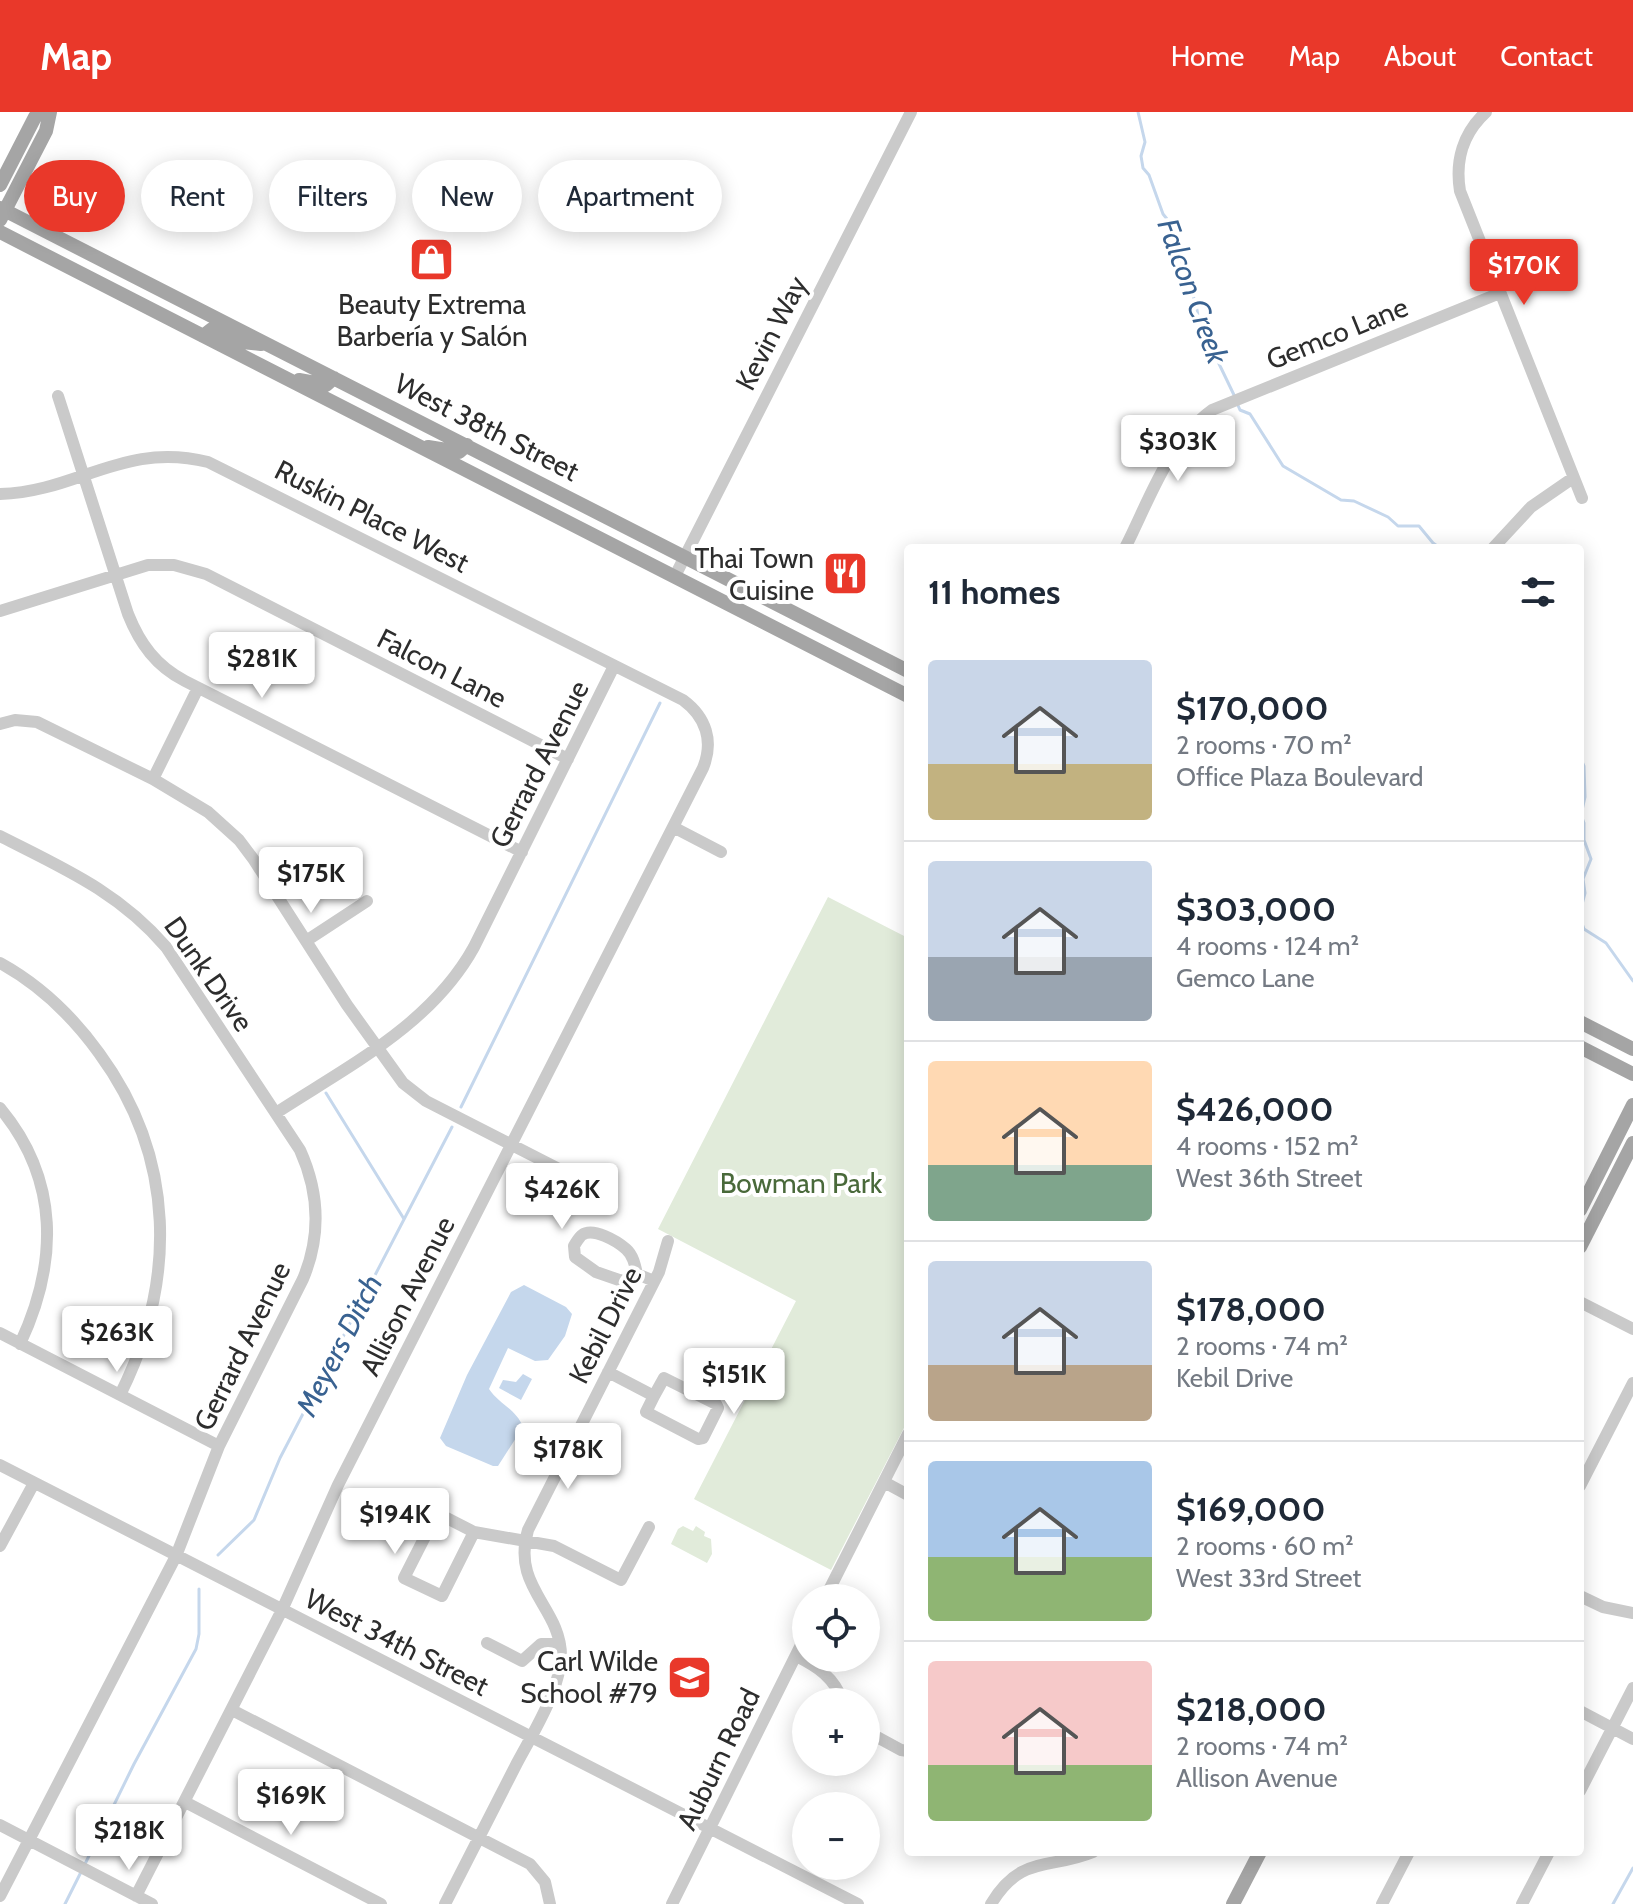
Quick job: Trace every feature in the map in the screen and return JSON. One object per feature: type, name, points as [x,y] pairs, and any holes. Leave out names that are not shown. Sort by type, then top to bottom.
[{"type":"main road","points":[[0,185],[35,117],[42,112]]},
{"type":"main road","points":[[2,213],[46,131],[50,112]]},
{"type":"main road","name":"West 38th Street","points":[[2,213],[467,445],[904,669]]},
{"type":"main road","name":"West 38th Street","points":[[0,232],[904,694]]},
{"type":"main road","points":[[203,336],[212,329],[242,342],[269,345]]},
{"type":"main road","points":[[283,377],[326,385],[334,378]]},
{"type":"main road","points":[[420,446],[459,452],[467,445]]},
{"type":"main road","points":[[1584,1024],[1633,1049]]},
{"type":"main road","points":[[1584,1049],[1633,1074]]},
{"type":"main road","points":[[1584,1202],[1633,1105]]},
{"type":"main road","points":[[1584,1239],[1633,1143]]},
{"type":"main road","points":[[1233,1904],[1258,1856]]},
{"type":"street","name":"Kevin Way","points":[[675,576],[911,112]]},
{"type":"street","points":[[1486,112],[1473,126],[1463,145],[1458,179],[1462,200],[1582,498]]},
{"type":"street","name":"Gemco Lane","points":[[1127,544],[1183,437],[1201,418],[1222,405],[1500,293]]},
{"type":"street","points":[[58,396],[128,614],[143,645],[168,671],[522,852]]},
{"type":"street","name":"Ruskin Place West","points":[[0,494],[38,489],[124,461],[154,456],[183,457],[217,465],[683,700],[701,718]]},
{"type":"street","points":[[1497,544],[1531,507],[1573,478]]},
{"type":"street","name":"Falcon Lane","points":[[0,611],[140,567],[165,564],[186,567],[206,574],[568,759]]},
{"type":"street","name":"Gerrard Avenue","points":[[0,1896],[176,1556],[219,1446],[303,1279],[313,1247],[316,1210],[310,1174],[300,1150],[276,1113],[417,1019],[454,979],[474,947],[614,666]]},
{"type":"street","points":[[153,779],[198,688]]},
{"type":"street","name":"Allison Avenue","points":[[136,1896],[282,1610],[338,1485],[706,759],[708,738],[701,718]]},
{"type":"street","points":[[0,724],[28,720],[45,725],[153,779],[208,812],[239,840],[264,873],[394,1073],[417,1095],[559,1169]]},
{"type":"street","points":[[673,827],[721,852]]},
{"type":"street","name":"Dunk Drive","points":[[0,836],[105,891],[149,926],[180,965],[276,1113]]},
{"type":"street","points":[[306,941],[367,901]]},
{"type":"street","points":[[0,963],[52,1000],[89,1039],[123,1089],[149,1155],[160,1225],[158,1278],[145,1338],[120,1395]]},
{"type":"street","points":[[0,1108],[31,1158],[44,1197],[48,1222],[43,1284],[20,1344]]},
{"type":"street","points":[[637,1274],[626,1249],[604,1236],[588,1232],[581,1235],[574,1246],[575,1257],[596,1272],[622,1281],[637,1274],[654,1281]]},
{"type":"street","name":"Kebil Drive","points":[[560,1644],[551,1619],[528,1578],[526,1541],[531,1523],[662,1265],[668,1241]]},
{"type":"street","points":[[1584,1304],[1633,1329]]},
{"type":"street","points":[[0,1333],[219,1446]]},
{"type":"street","points":[[608,1372],[654,1396]]},
{"type":"street","points":[[664,1378],[716,1404],[718,1408],[703,1438],[698,1439],[646,1412],[654,1396],[664,1378]]},
{"type":"street","points":[[1584,1478],[1633,1383]]},
{"type":"street","points":[[832,1584],[904,1442]]},
{"type":"street","name":"West 34th Street","points":[[0,1465],[858,1904]]},
{"type":"street","points":[[884,1482],[904,1493]]},
{"type":"street","points":[[0,1546],[34,1483]]},
{"type":"street","points":[[474,1532],[442,1596],[404,1578],[437,1513],[474,1532],[554,1546],[621,1580],[649,1527]]},
{"type":"street","points":[[1584,1598],[1603,1607],[1633,1613]]},
{"type":"street","points":[[445,1904],[531,1737],[557,1679],[561,1660],[560,1644],[541,1644],[522,1661],[487,1643]]},
{"type":"street","name":"Auburn Road","points":[[672,1904],[792,1664]]},
{"type":"street","points":[[825,1672],[837,1688]]},
{"type":"street","points":[[1584,1783],[1633,1688]]},
{"type":"street","points":[[232,1710],[533,1867],[545,1882],[550,1904]]},
{"type":"street","points":[[1584,1713],[1633,1739]]},
{"type":"street","points":[[880,1739],[904,1750]]},
{"type":"street","points":[[185,1802],[381,1904]]},
{"type":"street","points":[[0,1825],[152,1904]]},
{"type":"street","points":[[1031,1856],[1035,1866]]},
{"type":"street","points":[[991,1904],[1010,1881],[1035,1866],[1076,1856]]},
{"type":"street","points":[[1382,1904],[1407,1856]]},
{"type":"street","points":[[1522,1904],[1547,1856]]},
{"type":"green space","name":"Bowman Park","points":[[828,897],[904,936],[904,1428],[831,1570],[694,1499],[796,1301],[658,1229]]},
{"type":"green space","points":[[683,1526],[693,1531],[696,1526],[711,1539],[712,1554],[707,1563],[671,1544],[678,1529]]},
{"type":"water","points":[[524,1285],[566,1307],[572,1314],[565,1336],[548,1360],[535,1361],[508,1348],[489,1389],[523,1427],[498,1466],[493,1466],[446,1446],[440,1438],[467,1375],[511,1292]]},
{"type":"water","points":[[523,1374],[532,1379],[521,1400],[499,1388],[503,1380],[516,1382]]},
{"type":"waterway","name":"Falcon Creek","points":[[1138,112],[1145,142],[1141,156],[1143,168],[1149,175],[1163,214],[1175,229],[1182,247],[1182,265],[1198,316],[1234,395]]},
{"type":"waterway","name":"Falcon Creek","points":[[1237,403],[1240,410],[1250,414],[1283,466],[1341,500],[1354,501],[1388,517],[1398,526],[1419,526],[1434,544]]},
{"type":"waterway","name":"Meyers Ditch","points":[[461,1107],[660,703]]},
{"type":"waterway","name":"Falcon Creek","points":[[1584,766],[1584,802]]},
{"type":"waterway","name":"Falcon Creek","points":[[1584,823],[1584,840]]},
{"type":"waterway","name":"Falcon Creek","points":[[1584,840],[1591,859],[1584,876]]},
{"type":"waterway","name":"Falcon Creek","points":[[1584,886],[1584,897]]},
{"type":"waterway","name":"Falcon Creek","points":[[1584,929],[1606,943],[1633,981]]},
{"type":"waterway","points":[[326,1093],[404,1219]]},
{"type":"waterway","name":"Meyers Ditch","points":[[218,1555],[254,1520],[280,1458],[452,1127]]},
{"type":"waterway","name":"Meyers Ditch","points":[[84,1866],[196,1649],[199,1589]]},
{"type":"waterway","name":"Falcon Creek","points":[[1613,1904],[1633,1868]]},
{"type":"waterway","name":"Meyers Ditch","points":[[65,1904],[81,1872]]},
{"type":"place","name":"Beauty Extrema Barbería y Salón","points":[[432,260]]},
{"type":"place","name":"Thai Town Cuisine","points":[[845,574]]},
{"type":"place","name":"Carl Wilde School #79","points":[[689,1677]]}]
